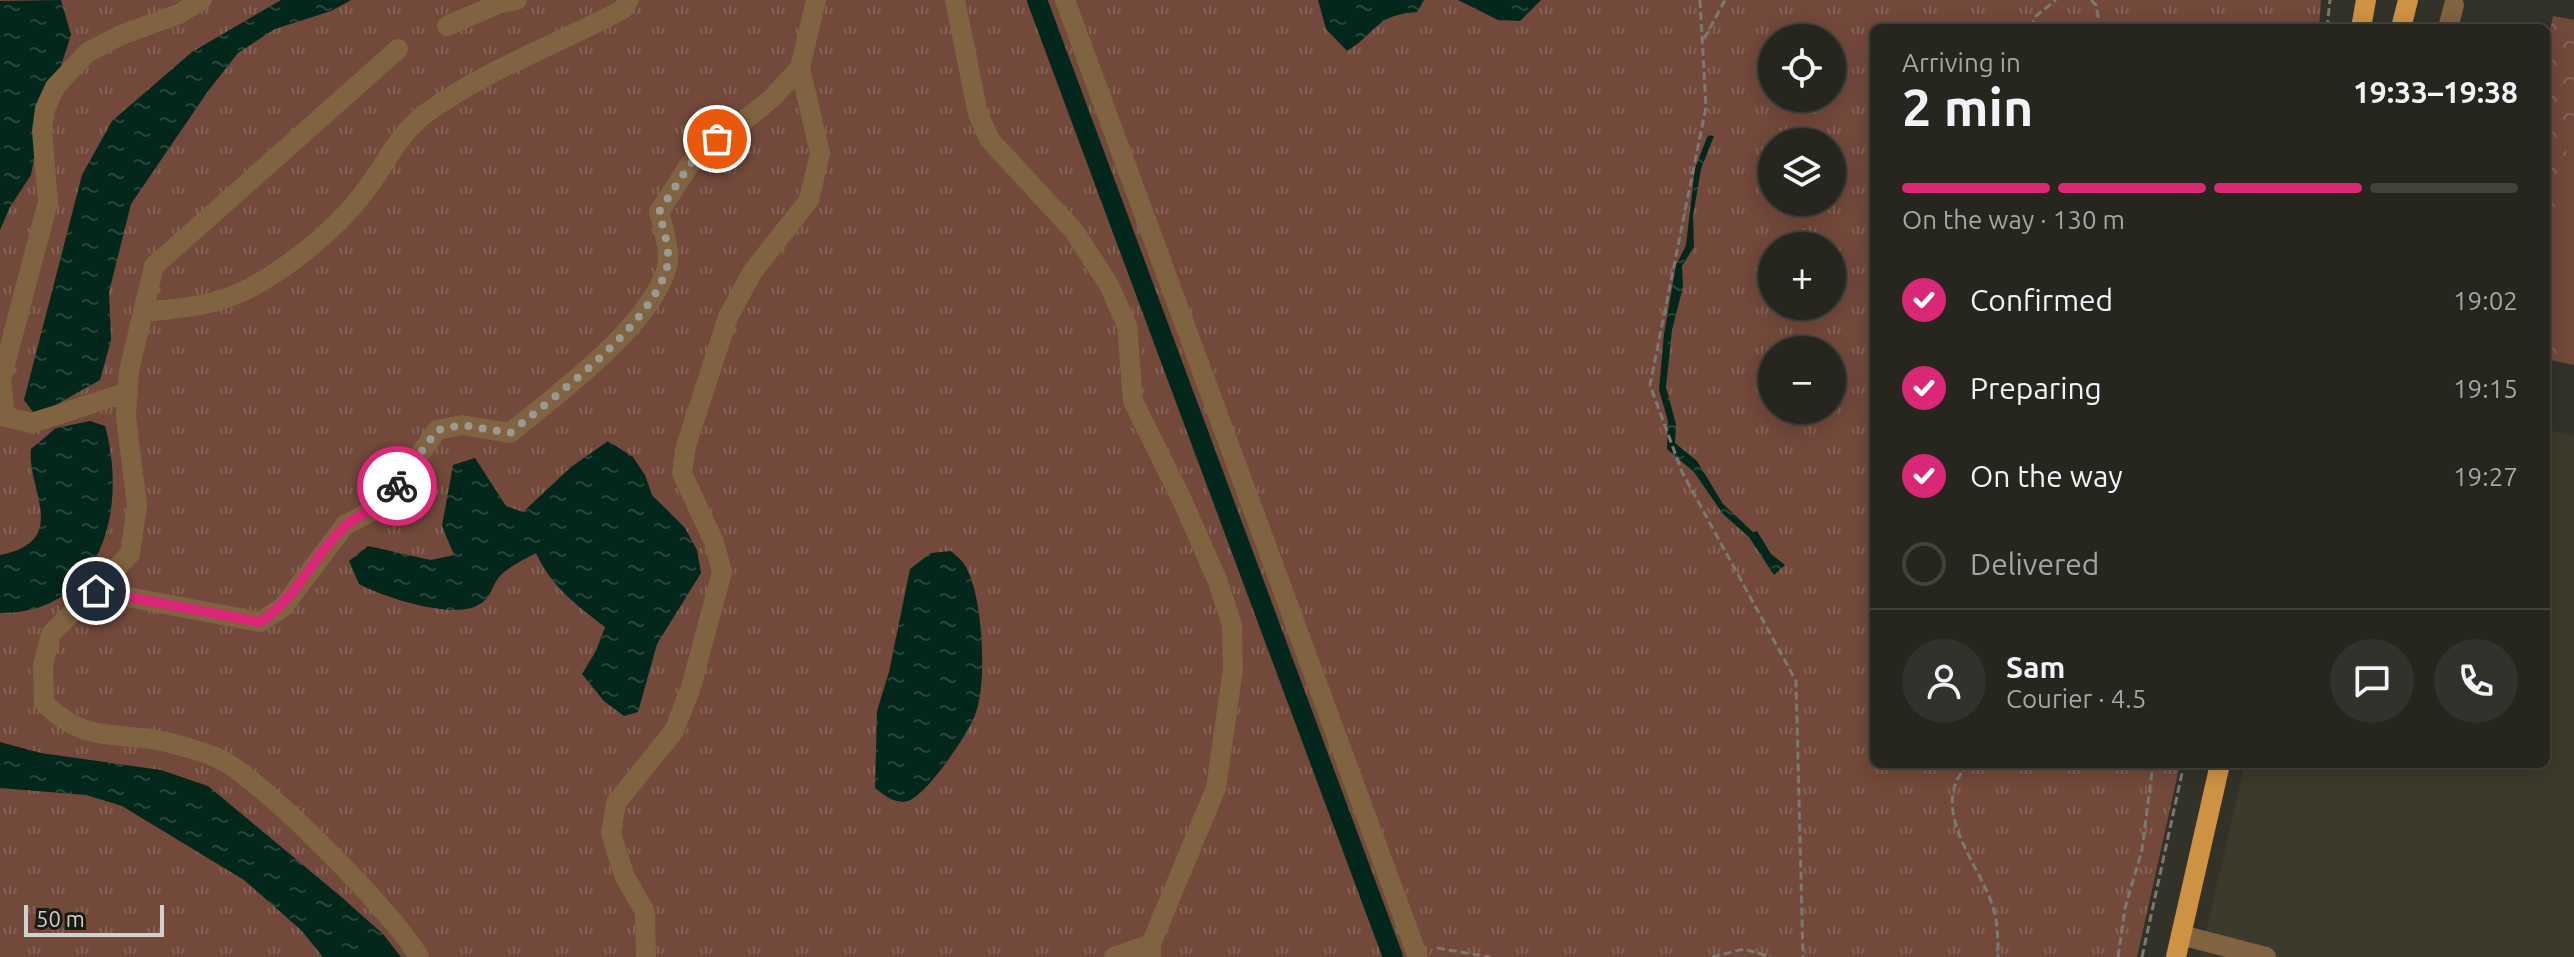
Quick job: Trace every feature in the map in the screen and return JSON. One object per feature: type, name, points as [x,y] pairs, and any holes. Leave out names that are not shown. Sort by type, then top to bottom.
[{"type":"main road","points":[[2362,24],[2366,0]]},
{"type":"main road","points":[[2402,24],[2408,0]]},
{"type":"main road","points":[[2176,957],[2219,768]]},
{"type":"lane","points":[[128,392],[32,423],[5,417],[1,380],[48,202],[41,150],[45,109],[55,87],[88,52],[121,35],[179,14],[202,0]]},
{"type":"lane","points":[[447,26],[500,3],[517,0]]},
{"type":"lane","points":[[145,312],[219,301],[268,276],[305,252],[337,225],[364,193],[391,150],[422,116],[471,82],[561,43],[623,9],[629,0]]},
{"type":"lane","points":[[646,957],[645,912],[625,877],[611,834],[616,803],[674,731],[691,687],[722,572],[714,542],[682,473],[686,446],[728,317],[753,271],[809,200],[820,153],[800,68],[816,0]]},
{"type":"lane","points":[[955,0],[978,114],[990,140],[1074,231],[1109,285],[1127,326],[1133,401],[1189,515],[1232,625],[1233,669],[1216,788],[1151,951],[1114,957]]},
{"type":"lane","points":[[1065,0],[1416,950]]},
{"type":"lane","points":[[2449,24],[2454,5]]},
{"type":"lane","points":[[398,49],[154,266],[129,371],[126,417],[137,505],[130,554],[51,634],[43,665],[44,703],[63,722],[90,734],[146,736],[225,762],[278,804],[368,895],[419,957]]},
{"type":"lane","points":[[96,591],[260,622],[283,607],[345,525],[384,505],[437,430],[462,425],[510,433],[595,361],[633,323],[642,313],[668,266],[659,212],[690,164],[771,99],[800,68]]},
{"type":"lane","points":[[2181,935],[2261,956]]},
{"type":"path","points":[[1700,0],[1706,107],[1650,385],[1682,472],[1796,681],[1803,957]]},
{"type":"path","points":[[1703,40],[1725,0]]},
{"type":"path","points":[[2033,24],[2036,16],[2056,0]]},
{"type":"path","points":[[2091,0],[2096,5],[2099,24]]},
{"type":"path","points":[[2327,24],[2330,0]]},
{"type":"path","points":[[1966,768],[1957,779],[1953,800],[1955,822],[1970,863],[1992,904],[1998,957]]},
{"type":"path","points":[[2118,957],[2125,908],[2142,850],[2152,768]]},
{"type":"path","points":[[2142,957],[2183,768]]},
{"type":"path","points":[[1712,957],[1744,949],[1771,957]]},
{"type":"path","points":[[1416,950],[1490,957]]},
{"type":"shaded area","points":[[2550,430],[2574,436],[2574,957],[2200,957],[2244,768],[2550,768]]},
{"type":"green space","points":[[0,0],[2321,0],[2319,24],[1870,24],[1870,768],[2179,768],[2137,957],[0,957]]},
{"type":"green space","points":[[2553,16],[2574,20],[2574,365],[2550,360],[2550,30]]},
{"type":"green space","points":[[2574,116],[2574,340],[2550,335],[2550,231]]},
{"type":"water","points":[[61,0],[71,35],[38,137],[31,175],[10,207],[0,230],[0,1]]},
{"type":"water","points":[[281,0],[351,0],[331,11],[275,29],[238,53],[208,91],[131,204],[109,292],[111,340],[100,380],[52,407],[33,412],[24,400],[82,175],[112,121],[192,52]]},
{"type":"water","points":[[1318,0],[1424,0],[1417,12],[1384,21],[1347,51],[1326,29]]},
{"type":"water","points":[[1458,0],[1541,0],[1520,21],[1498,20]]},
{"type":"water","points":[[1708,135],[1714,136],[1701,169],[1693,216],[1694,247],[1682,266],[1683,287],[1672,330],[1666,387],[1676,424],[1675,443],[1697,461],[1723,504],[1753,532],[1757,531],[1771,554],[1785,565],[1774,575],[1749,537],[1723,514],[1694,472],[1667,449],[1668,421],[1659,390],[1664,334],[1676,265],[1686,245],[1695,168]]},
{"type":"water","points":[[90,421],[105,426],[111,458],[113,490],[109,521],[99,551],[84,576],[63,596],[35,609],[0,613],[0,555],[22,548],[35,538],[40,526],[41,511],[31,449],[56,428]]},
{"type":"water","points":[[608,441],[633,457],[645,475],[652,495],[685,528],[697,550],[701,573],[657,644],[638,712],[624,716],[604,701],[582,674],[596,651],[605,627],[557,585],[536,553],[503,573],[486,599],[467,609],[418,605],[359,584],[349,561],[368,546],[431,560],[454,555],[442,526],[453,465],[475,458],[506,506],[523,512],[571,467]]},
{"type":"water","points":[[951,551],[964,564],[976,595],[982,638],[979,701],[964,736],[926,788],[908,801],[894,800],[875,788],[877,711],[889,672],[910,569],[931,553]]},
{"type":"water","points":[[0,742],[41,753],[161,770],[208,786],[339,895],[383,934],[401,957],[323,957],[301,930],[244,880],[122,806],[86,795],[0,788]]},
{"type":"waterway","points":[[1037,0],[1393,957]]},
{"type":"way so far","points":[[397,486],[437,430],[462,425],[510,433],[595,361],[642,313],[668,266],[659,212],[690,164],[717,139]]},
{"type":"route","points":[[96,591],[260,622],[283,607],[345,525],[384,505],[397,486]]}]
